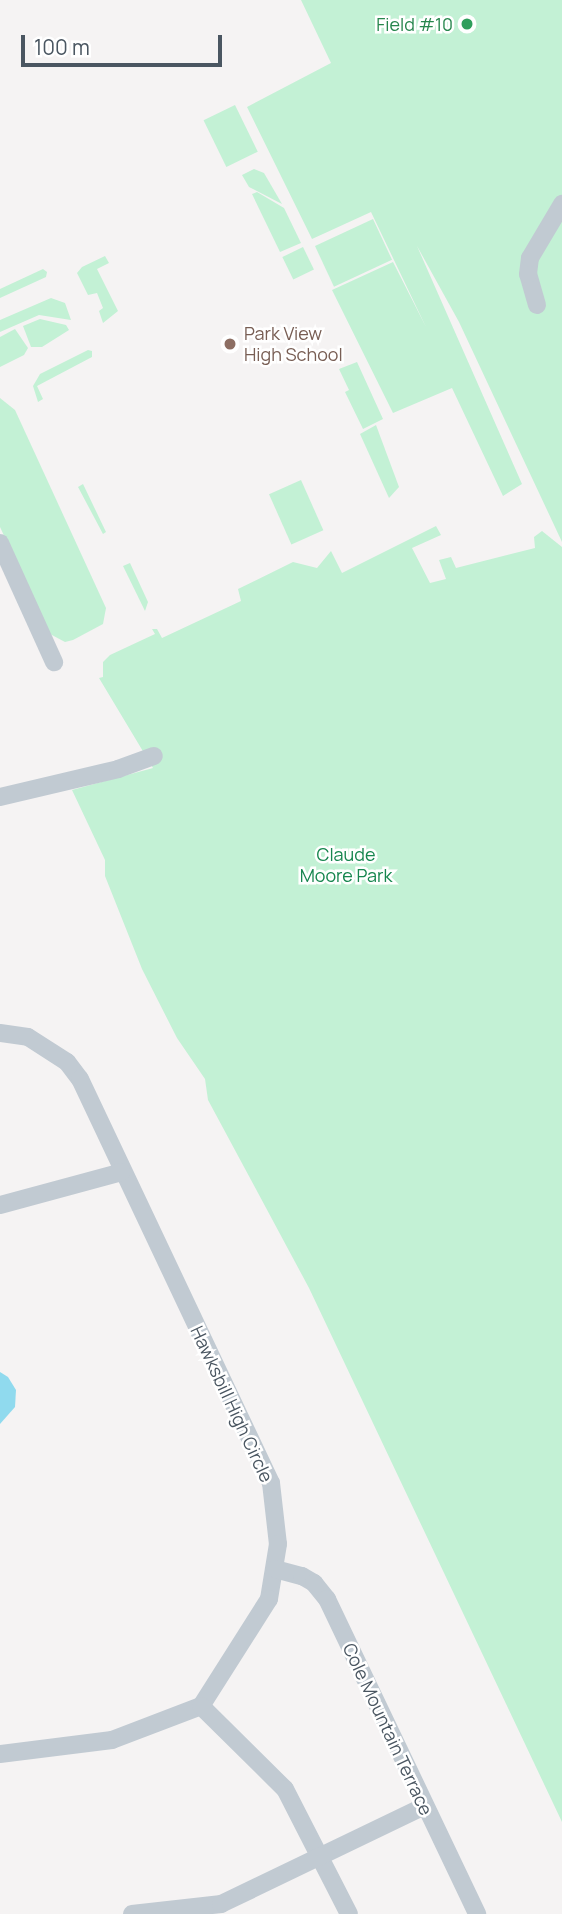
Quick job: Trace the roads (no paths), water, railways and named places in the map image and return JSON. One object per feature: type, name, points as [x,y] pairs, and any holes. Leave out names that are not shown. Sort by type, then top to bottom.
[{"type":"street","points":[[537,305],[528,274],[530,258],[562,204]]},
{"type":"street","points":[[0,543],[54,662]]},
{"type":"street","points":[[0,797],[118,769],[154,755]]},
{"type":"street","name":"Hawksbill High Circle","points":[[0,1033],[28,1037],[67,1062],[80,1079],[271,1483],[277,1518],[275,1569],[269,1599],[201,1706]]},
{"type":"street","points":[[0,1205],[122,1172]]},
{"type":"street","name":"Cole Mountain Terrace","points":[[275,1569],[302,1576],[314,1583],[327,1599],[477,1914]]},
{"type":"street","points":[[0,1755],[112,1740],[201,1706],[285,1789],[349,1914]]},
{"type":"street","points":[[132,1914],[221,1904],[425,1806]]},
{"type":"water","points":[[0,1372],[8,1377],[16,1390],[15,1407],[0,1424]]},
{"type":"place","name":"Field #10","points":[[467,24]]},
{"type":"place","name":"Park View High School","points":[[230,344]]},
{"type":"park label","name":"Claude Moore Park","points":[[346,865]]}]
